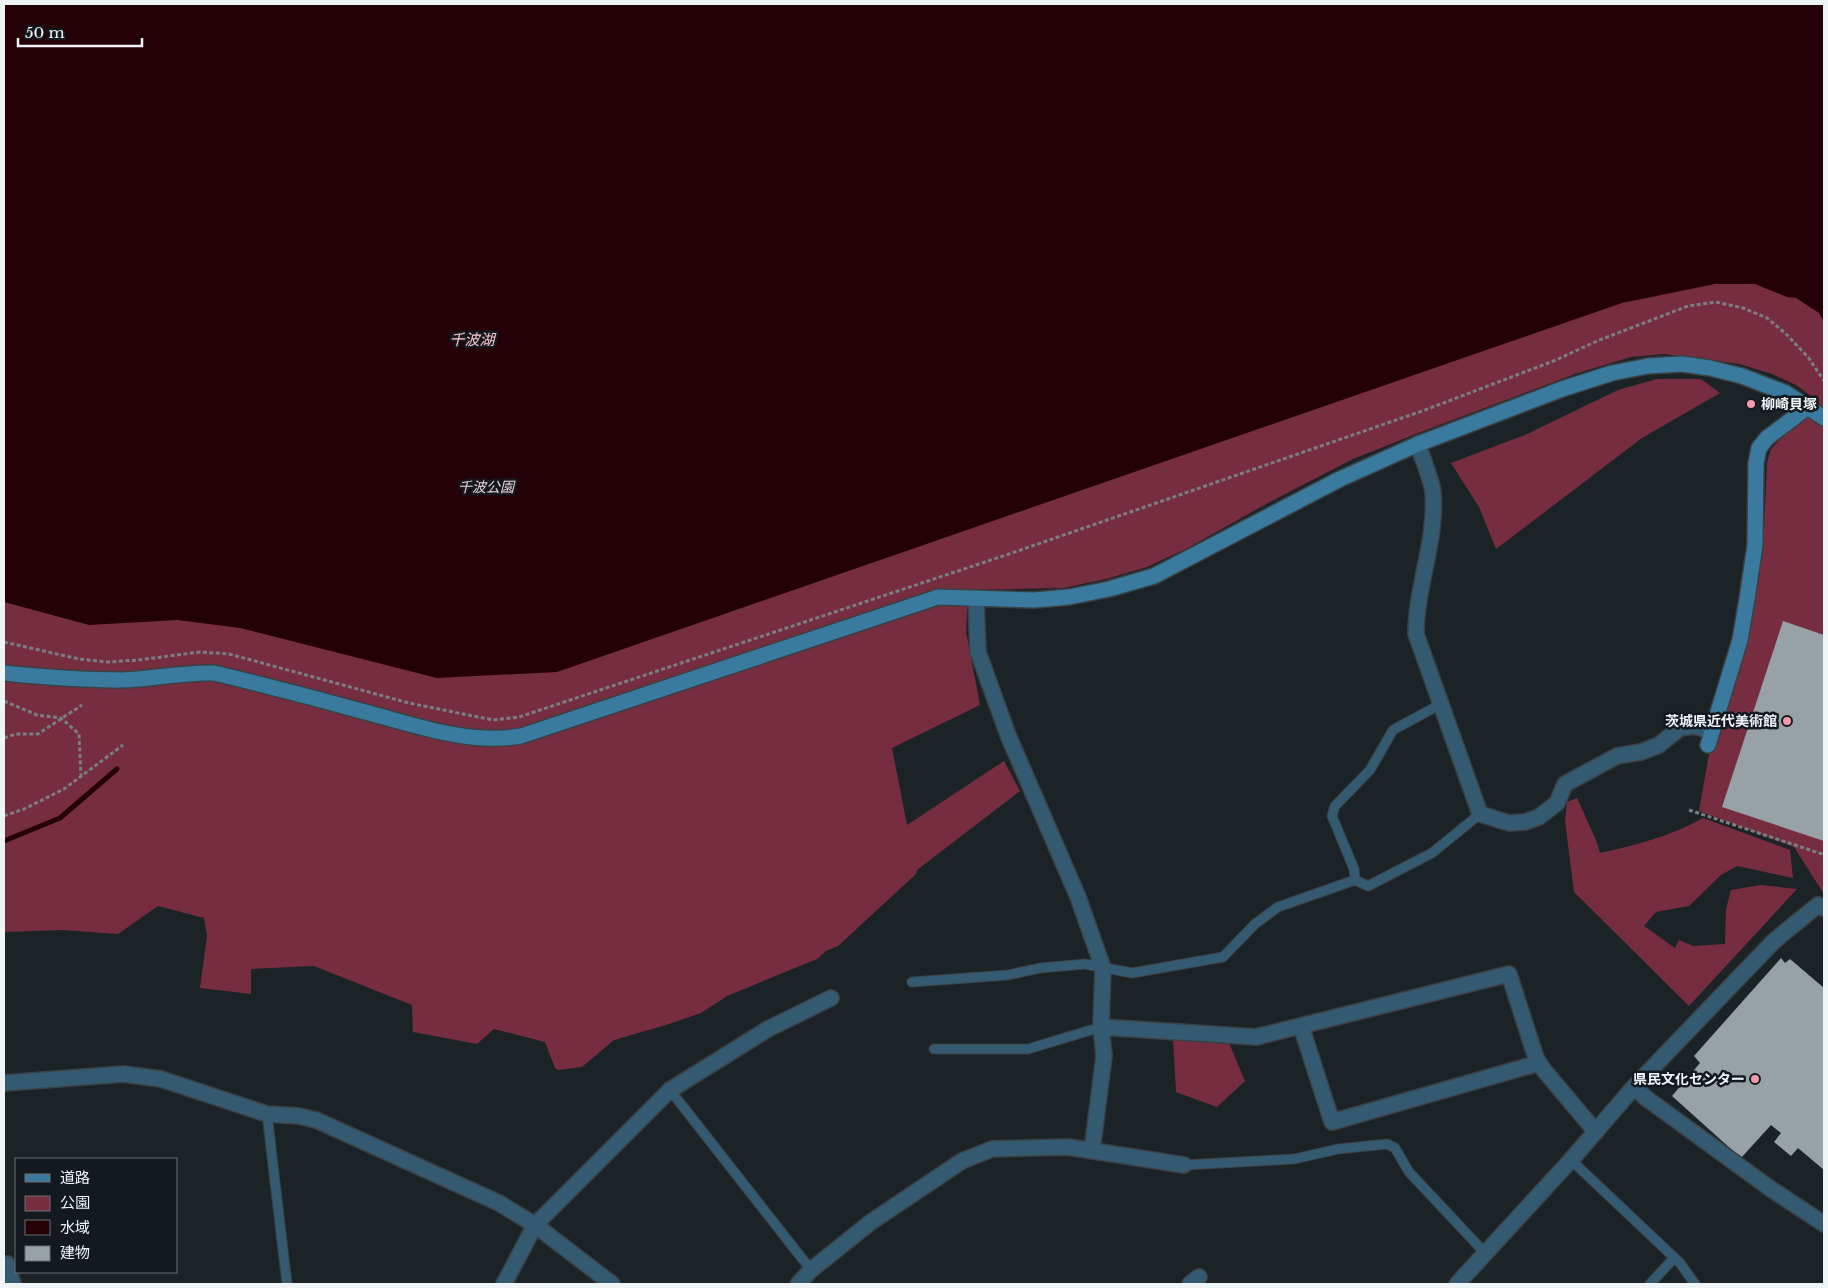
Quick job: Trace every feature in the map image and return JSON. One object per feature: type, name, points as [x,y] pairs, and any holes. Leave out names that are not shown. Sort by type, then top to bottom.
[{"type":"street","points":[[4,673],[54,678],[124,680],[193,672],[214,673],[416,725],[479,739],[503,739],[521,736],[938,598],[1034,600],[1069,598],[1154,576],[1340,479],[1418,444],[1562,389],[1612,373],[1648,366],[1682,364],[1710,368],[1734,374],[1786,393],[1824,418]]},
{"type":"street","points":[[1418,444],[1432,490],[1433,513],[1416,618],[1416,634],[1480,814],[1509,823],[1525,822],[1538,817],[1557,803],[1565,784],[1617,756],[1641,752],[1659,745],[1680,728],[1694,726],[1710,738],[1740,640],[1747,599],[1754,546],[1756,463],[1759,448],[1767,438],[1808,407]]},
{"type":"street","points":[[976,598],[978,652],[1008,735],[1078,897],[1103,968],[1101,1027],[1104,1056],[1092,1151]]},
{"type":"street","points":[[1457,1284],[1572,1160],[1634,1087],[1774,941],[1818,904],[1824,908]]},
{"type":"street","points":[[1101,1027],[1256,1038],[1509,974],[1536,1058],[1596,1132]]},
{"type":"street","points":[[504,1284],[535,1225],[670,1090],[768,1029],[831,998]]},
{"type":"street","points":[[1301,1026],[1332,1122],[1539,1063]]},
{"type":"street","points":[[4,1083],[124,1074],[161,1079],[267,1114],[299,1116],[316,1120],[499,1203],[535,1225],[612,1284]]},
{"type":"street","points":[[1634,1087],[1646,1098],[1770,1189],[1824,1224]]},
{"type":"street","points":[[798,1284],[811,1270],[871,1222],[962,1161],[992,1149],[1068,1147],[1184,1165]]},
{"type":"street","points":[[7,1264],[13,1284]]},
{"type":"lane","points":[[1355,880],[1354,869],[1332,816],[1335,806],[1370,770],[1393,730],[1441,704]]},
{"type":"lane","points":[[912,982],[1008,975],[1040,968],[1085,964],[1132,973],[1223,957],[1255,924],[1278,907],[1355,880],[1368,886],[1432,853],[1480,814]]},
{"type":"lane","points":[[934,1048],[1028,1049],[1101,1027]]},
{"type":"lane","points":[[670,1090],[811,1270]]},
{"type":"lane","points":[[267,1114],[288,1284]]},
{"type":"lane","points":[[1184,1165],[1294,1159],[1338,1149],[1387,1144],[1395,1148],[1409,1172],[1486,1254]]},
{"type":"lane","points":[[1572,1160],[1680,1263],[1695,1284]]},
{"type":"lane","points":[[1650,1284],[1674,1258]]},
{"type":"path","points":[[4,642],[79,659],[107,662],[200,652],[229,654],[409,703],[492,720],[519,717],[1006,555],[1425,410],[1556,360],[1597,341],[1688,306],[1716,302],[1743,308],[1767,318],[1785,333],[1808,357],[1824,381]]},
{"type":"path","points":[[4,701],[37,715],[61,718],[79,734],[81,777]]},
{"type":"path","points":[[4,738],[16,734],[38,734],[82,705]]},
{"type":"path","points":[[4,816],[24,809],[64,789],[123,745]]},
{"type":"path","points":[[1690,810],[1822,854],[1824,857]]},
{"type":"green space","name":"千波湖","points":[[4,4],[1824,4],[1824,894],[1794,847],[1699,811],[1709,754],[1752,619],[1763,552],[1767,463],[1771,449],[1815,402],[1811,396],[1796,385],[1772,374],[1739,364],[1664,354],[1631,357],[1575,374],[1353,459],[1268,503],[1186,549],[1147,567],[1106,579],[1064,588],[968,590],[966,632],[980,705],[892,748],[907,825],[1004,761],[1020,791],[917,870],[916,874],[838,946],[826,951],[817,959],[727,996],[701,1013],[614,1040],[582,1067],[558,1070],[555,1068],[545,1042],[494,1029],[477,1044],[413,1032],[412,1005],[314,966],[251,969],[251,994],[200,988],[207,936],[204,918],[158,906],[118,934],[63,930],[4,932]]},
{"type":"green space","points":[[1657,379],[1701,379],[1720,393],[1642,438],[1496,549],[1479,507],[1451,463],[1527,434],[1618,390]]},
{"type":"green space","points":[[1577,798],[1600,853],[1653,839],[1703,818],[1790,850],[1793,878],[1737,866],[1721,875],[1689,906],[1656,912],[1644,926],[1675,948],[1679,940],[1693,946],[1725,944],[1726,909],[1731,890],[1761,885],[1797,889],[1689,1006],[1574,892],[1565,821],[1567,802]]},
{"type":"green space","points":[[1173,1039],[1229,1043],[1245,1081],[1217,1107],[1176,1092]]},
{"type":"water","name":"千波湖","points":[[4,4],[1824,4],[1824,322],[1819,313],[1796,298],[1787,297],[1755,284],[1715,284],[1622,303],[557,672],[437,678],[240,628],[178,620],[89,625],[4,602]]},
{"type":"building","name":"茨城県近代美術館","points":[[1783,621],[1824,635],[1824,841],[1722,807]]},
{"type":"building","name":"県民文化センター","points":[[1781,958],[1785,963],[1790,959],[1824,988],[1824,1170],[1798,1148],[1791,1156],[1774,1142],[1781,1133],[1771,1125],[1741,1158],[1672,1096],[1700,1063],[1694,1056]]},
{"type":"waterway","points":[[4,841],[60,818],[117,769]]},
{"type":"place","name":"柳崎貝塚","points":[[1751,404]]},
{"type":"place","name":"茨城県近代美術館","points":[[1787,721]]},
{"type":"place","name":"県民文化センター","points":[[1755,1079]]},
{"type":"park label","name":"千波公園","points":[[486,487]]}]
